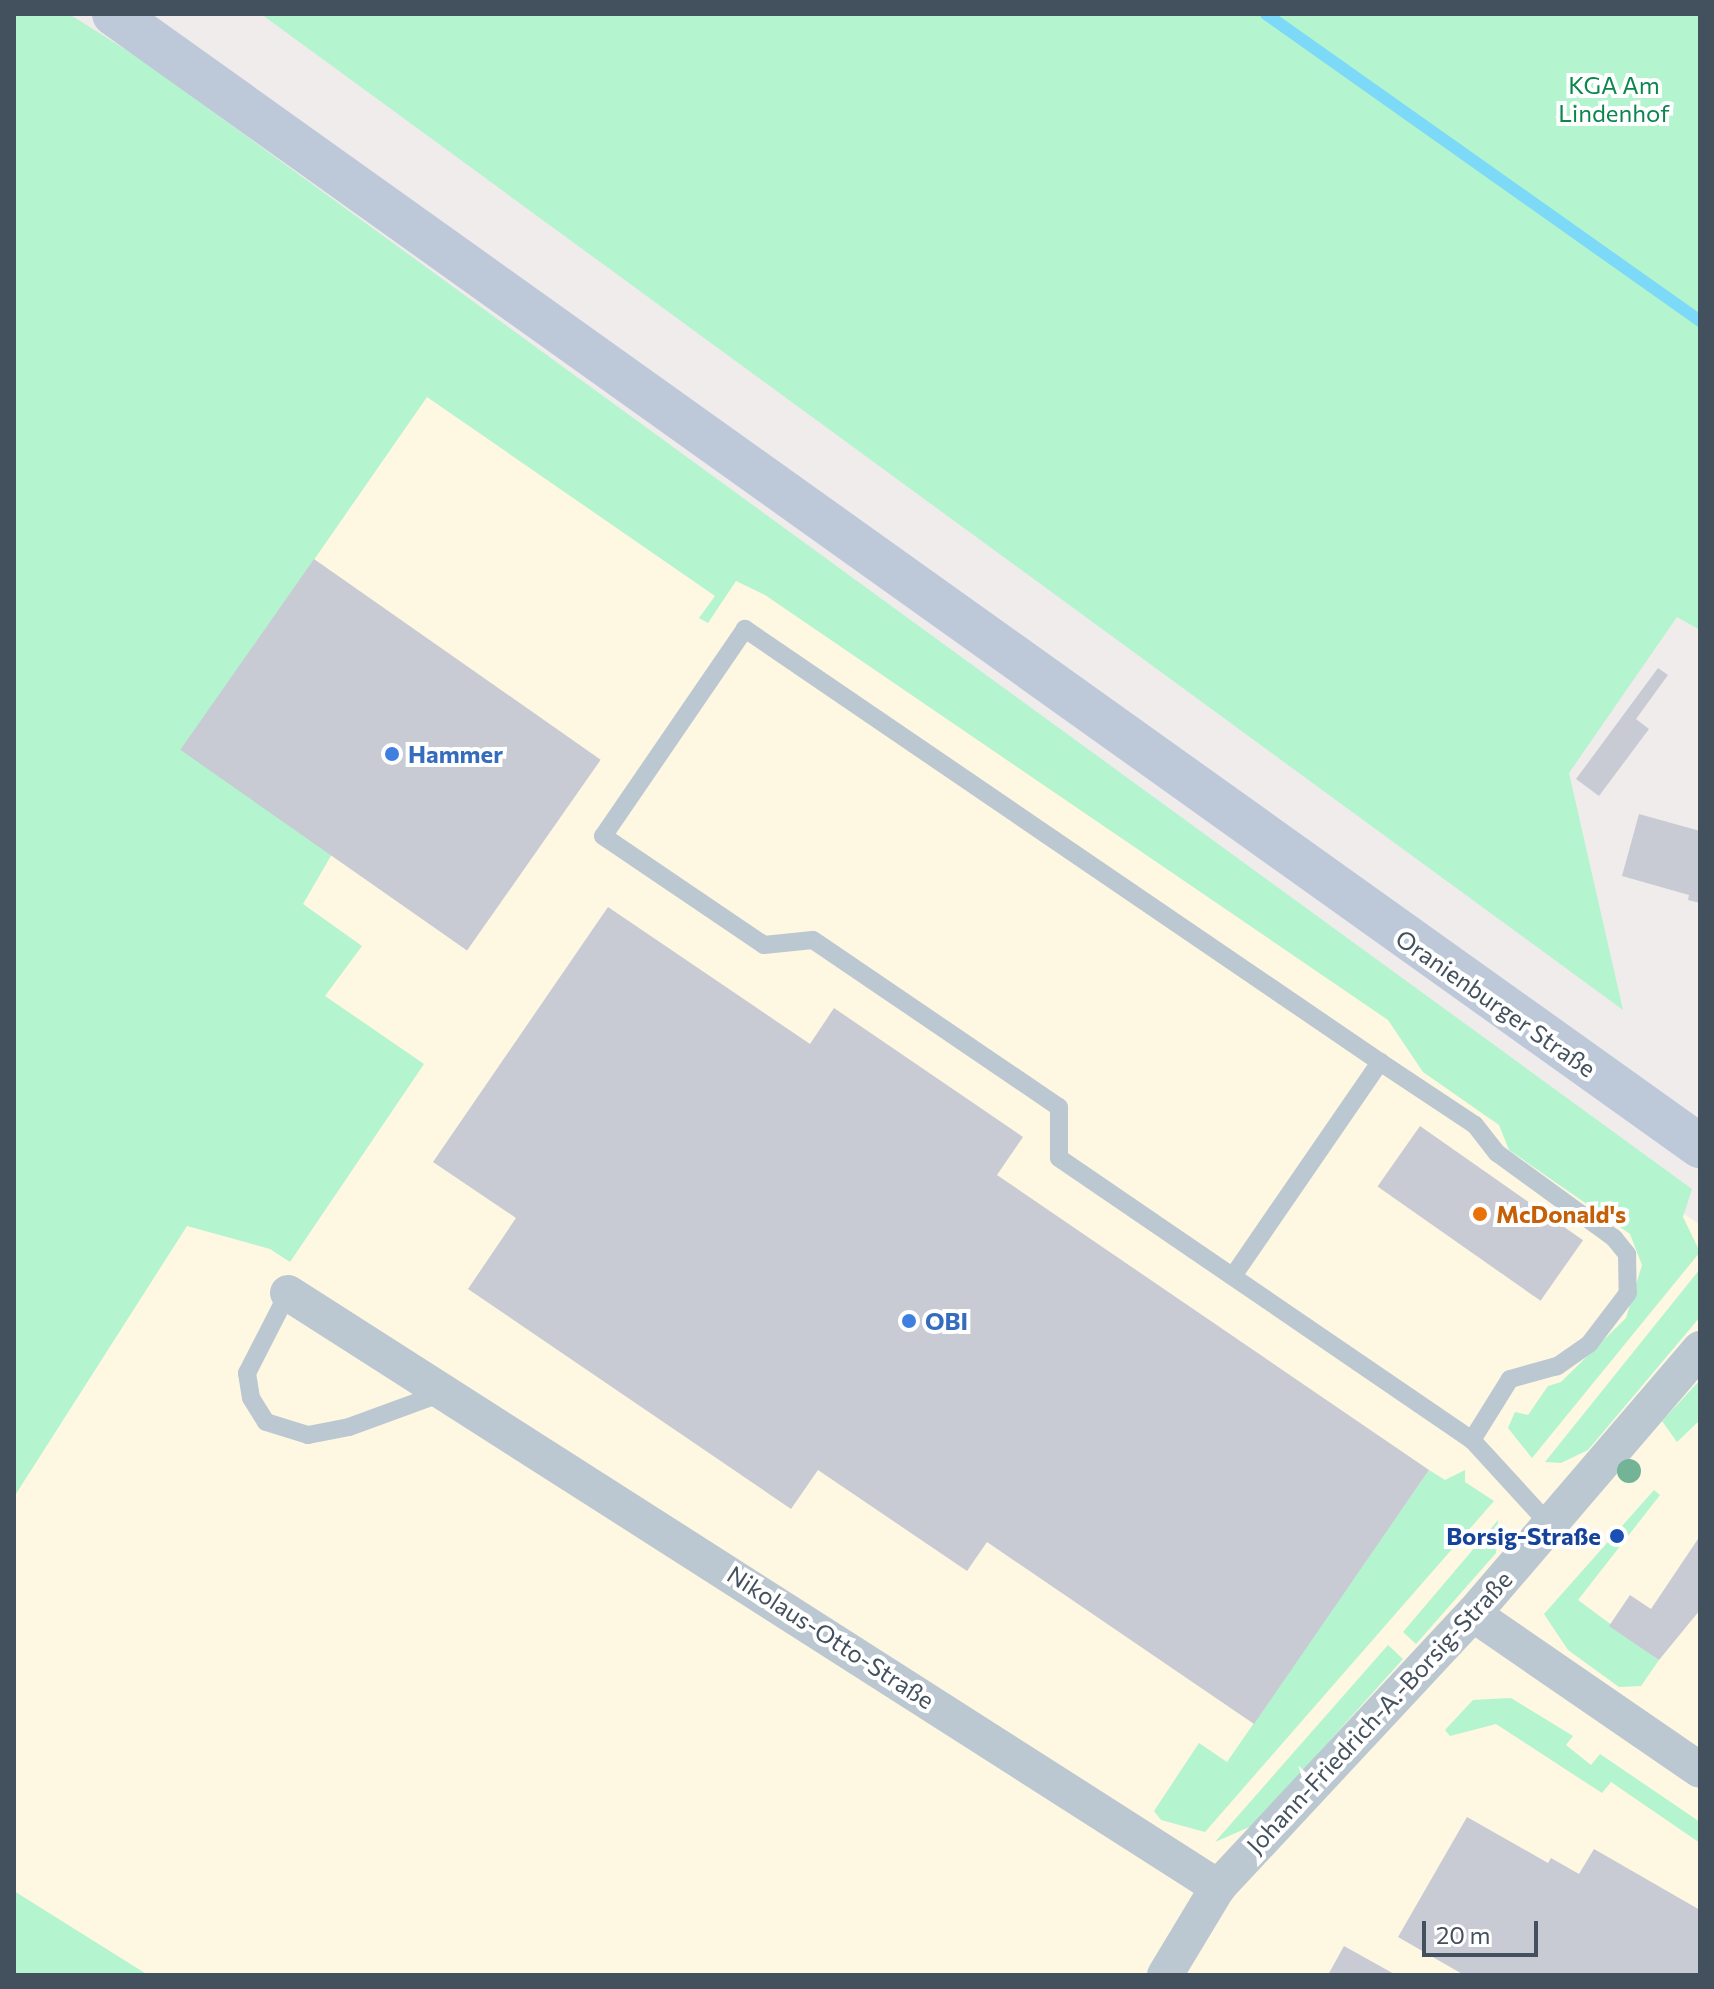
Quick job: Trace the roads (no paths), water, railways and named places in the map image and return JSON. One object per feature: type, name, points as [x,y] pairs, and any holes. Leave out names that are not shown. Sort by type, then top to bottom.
[{"type":"main road","name":"Oranienburger Straße","points":[[114,14],[1292,859],[1700,1146]]},
{"type":"street","name":"Nikolaus-Otto-Straße","points":[[288,1293],[442,1393],[716,1562],[1218,1887]]},
{"type":"street","name":"Johann-Friedrich-A.-Borsig-Straße","points":[[1165,1975],[1218,1887],[1473,1614],[1700,1349]]},
{"type":"street","points":[[1473,1614],[1700,1770]]},
{"type":"lane","points":[[1472,1440],[1510,1379],[1557,1366],[1589,1344],[1628,1293],[1632,1273],[1627,1254],[1614,1238],[1497,1153],[1475,1125],[745,629],[603,836],[764,945],[813,940],[1059,1107],[1059,1158],[1472,1440],[1550,1525]]},
{"type":"lane","points":[[1233,1276],[1380,1062]]},
{"type":"lane","name":"Nikolaus-Otto-Straße","points":[[288,1293],[247,1373],[251,1398],[266,1422],[308,1435],[349,1427],[442,1393]]},
{"type":"waterway","points":[[1266,14],[1700,321]]},
{"type":"place","name":"Hammer","points":[[392,754]]},
{"type":"place","name":"McDonald's","points":[[1480,1214]]},
{"type":"place","name":"OBI","points":[[909,1321]]},
{"type":"place","name":"Borsig-Straße","points":[[1617,1536]]},
{"type":"park label","name":"KGA Am Lindenhof","points":[[1614,99]]}]
